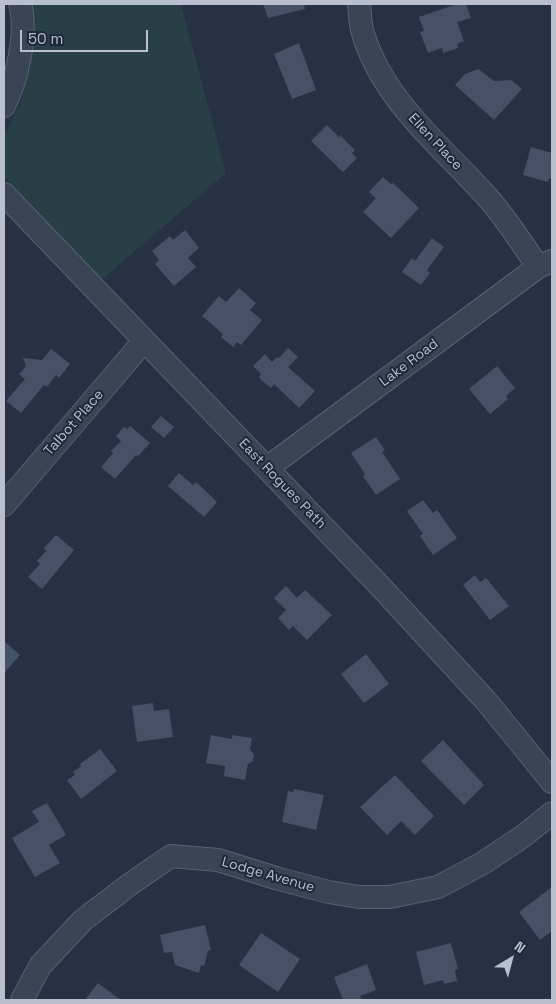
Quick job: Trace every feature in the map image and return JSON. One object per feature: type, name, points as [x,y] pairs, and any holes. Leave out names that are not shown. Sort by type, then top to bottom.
[{"type":"street","points":[[4,106],[18,66],[22,38],[20,4]]},
{"type":"street","name":"Ellen Place","points":[[359,4],[362,29],[375,64],[397,101],[545,264]]},
{"type":"street","name":"East Rogues Path","points":[[4,194],[267,468],[487,702],[552,782]]},
{"type":"street","name":"Lake Road","points":[[267,468],[545,264]]},
{"type":"street","name":"Talbot Place","points":[[4,505],[144,341]]},
{"type":"street","name":"Lodge Avenue","points":[[22,1000],[40,966],[83,920],[171,856],[218,860],[329,892],[359,897],[390,897],[438,887],[483,863],[552,814]]},
{"type":"green space","points":[[31,4],[181,4],[226,173],[101,280],[4,177],[4,137],[22,99],[33,39]]},
{"type":"building","points":[[263,4],[304,4],[305,9],[268,18]]},
{"type":"building","points":[[457,4],[466,4],[471,18],[457,22],[464,41],[457,44],[458,48],[443,53],[442,48],[428,53],[420,32],[424,31],[419,17]]},
{"type":"building","points":[[299,43],[316,90],[292,99],[274,54]]},
{"type":"building","points":[[478,69],[494,81],[511,80],[522,89],[494,120],[455,85],[465,74]]},
{"type":"building","points":[[327,125],[355,150],[352,153],[357,158],[343,172],[311,141]]},
{"type":"building","points":[[531,147],[552,153],[552,179],[549,178],[548,182],[523,175]]},
{"type":"building","points":[[383,177],[391,184],[393,183],[419,208],[391,238],[363,212],[376,198],[369,192]]},
{"type":"building","points":[[185,230],[199,248],[188,258],[196,267],[174,286],[155,264],[159,260],[152,251],[170,236],[173,240]]},
{"type":"building","points":[[432,238],[444,247],[427,270],[430,273],[421,285],[402,272],[412,258],[415,261]]},
{"type":"building","points":[[239,288],[256,303],[250,310],[262,320],[241,345],[237,342],[233,347],[221,337],[223,334],[202,316],[219,296],[226,302]]},
{"type":"building","points":[[288,348],[298,357],[288,367],[315,391],[299,408],[274,384],[271,388],[261,380],[259,377],[261,374],[253,366],[265,354],[272,362],[277,357],[279,358]]},
{"type":"building","points":[[51,349],[70,364],[59,378],[56,375],[47,387],[44,385],[21,413],[6,401],[25,379],[19,374],[26,366],[23,358],[42,360]]},
{"type":"building","points":[[497,366],[515,388],[506,396],[508,399],[490,414],[469,389]]},
{"type":"building","points":[[161,416],[174,427],[164,438],[151,427]]},
{"type":"building","points":[[130,426],[150,443],[138,456],[136,455],[115,479],[101,467],[113,453],[111,451],[121,441],[116,436],[124,427],[127,429]]},
{"type":"building","points":[[376,437],[385,450],[382,452],[400,479],[376,495],[351,453]]},
{"type":"building","points":[[179,473],[193,485],[196,482],[217,502],[204,517],[168,486]]},
{"type":"building","points":[[423,500],[433,513],[437,510],[457,538],[433,555],[420,536],[423,534],[407,511]]},
{"type":"building","points":[[56,535],[74,550],[42,589],[28,577],[40,564],[37,561],[46,551],[44,548]]},
{"type":"building","points":[[475,575],[480,582],[486,578],[509,606],[490,620],[463,585]]},
{"type":"building","points":[[286,586],[297,598],[305,590],[332,615],[307,640],[293,626],[289,630],[278,618],[286,610],[274,598]]},
{"type":"building","points":[[4,641],[20,655],[4,673]]},
{"type":"building","points":[[366,654],[389,684],[364,703],[341,674]]},
{"type":"building","points":[[153,703],[154,711],[169,709],[173,737],[137,742],[132,706]]},
{"type":"building","points":[[211,735],[232,739],[232,735],[252,738],[250,750],[254,754],[253,761],[248,764],[245,780],[224,776],[225,766],[206,763]]},
{"type":"building","points":[[443,740],[484,785],[464,805],[421,761]]},
{"type":"building","points":[[100,749],[117,771],[81,799],[67,780],[75,775],[73,772],[81,766],[80,764]]},
{"type":"building","points":[[395,775],[434,816],[415,835],[401,821],[387,835],[360,807]]},
{"type":"building","points":[[294,789],[324,795],[316,830],[282,822],[288,791],[293,792]]},
{"type":"building","points":[[47,803],[66,835],[49,845],[60,863],[35,877],[12,838],[39,822],[32,811]]},
{"type":"building","points":[[552,887],[552,931],[540,940],[519,912]]},
{"type":"building","points":[[205,925],[211,950],[208,951],[204,966],[201,965],[199,973],[175,965],[172,952],[164,953],[160,935]]},
{"type":"building","points":[[261,933],[300,959],[278,992],[239,965]]},
{"type":"building","points":[[451,943],[458,969],[455,970],[457,981],[444,984],[443,980],[424,985],[416,952]]},
{"type":"building","points":[[367,964],[376,990],[360,996],[362,1000],[343,1000],[334,977]]},
{"type":"building","points":[[98,983],[121,1000],[85,1000]]}]
